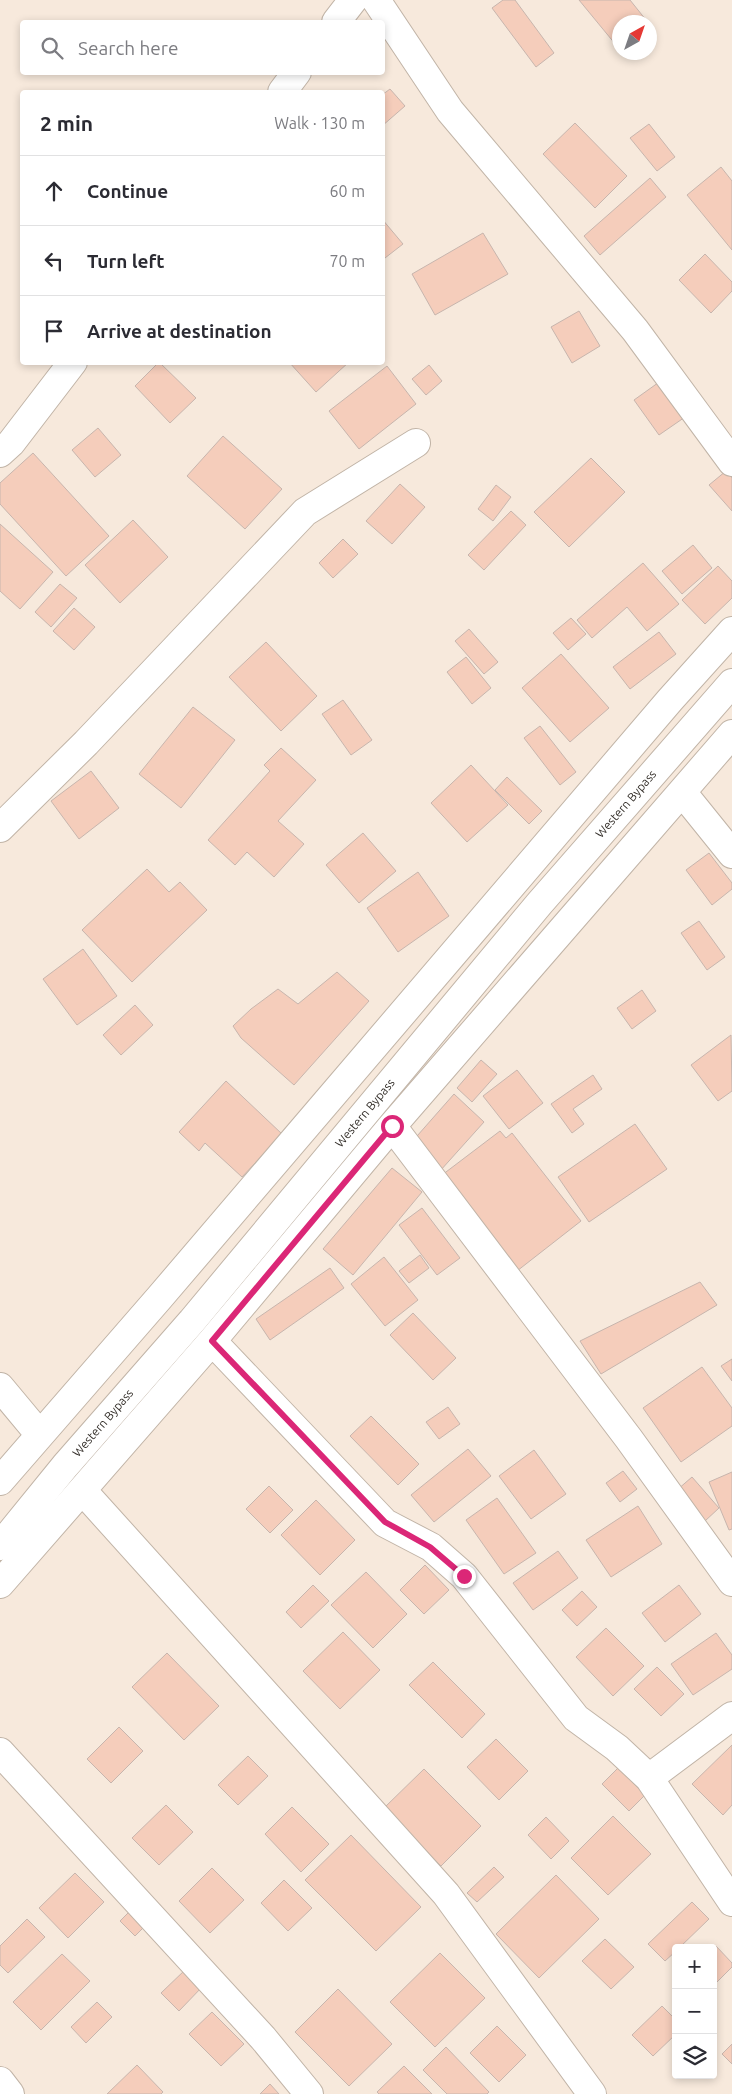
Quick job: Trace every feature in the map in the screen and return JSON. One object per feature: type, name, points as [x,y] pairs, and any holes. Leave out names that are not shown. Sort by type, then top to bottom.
[{"type":"street","points":[[338,20],[354,0]]},
{"type":"street","points":[[376,0],[450,111],[635,330],[732,462]]},
{"type":"street","points":[[284,90],[295,75]]},
{"type":"street","points":[[4,443],[70,365]]},
{"type":"street","points":[[0,828],[86,743],[305,512],[416,443]]},
{"type":"street","points":[[0,1481],[160,1297],[670,700],[732,631]]},
{"type":"street","name":"Western Bypass","points":[[0,1546],[65,1466],[192,1321],[539,904],[732,683]]},
{"type":"street","points":[[0,1584],[212,1341],[392,1126],[732,734]]},
{"type":"street","points":[[682,792],[732,854]]},
{"type":"street","points":[[392,1126],[629,1439],[732,1582]]},
{"type":"street","points":[[212,1341],[385,1522],[430,1547],[464,1576],[576,1718],[617,1748],[648,1778],[732,1902]]},
{"type":"street","points":[[0,1387],[40,1435]]},
{"type":"street","points":[[82,1490],[446,1894],[592,2094]]},
{"type":"street","points":[[648,1778],[732,1716]]},
{"type":"street","points":[[0,1752],[263,2038],[309,2094]]},
{"type":"street","points":[[0,2081],[10,2094]]},
{"type":"building","points":[[503,0],[515,0],[554,53],[536,67],[492,8]]},
{"type":"building","points":[[579,0],[630,0],[642,15],[612,15],[612,40]]},
{"type":"building","points":[[390,89],[405,106],[385,123],[385,93]]},
{"type":"building","points":[[575,123],[627,176],[595,208],[543,154]]},
{"type":"building","points":[[649,124],[675,157],[657,171],[630,138]]},
{"type":"building","points":[[721,167],[732,181],[732,250],[687,195]]},
{"type":"building","points":[[650,178],[666,197],[600,255],[584,236]]},
{"type":"building","points":[[385,223],[403,244],[385,258]]},
{"type":"building","points":[[483,233],[508,274],[435,315],[412,274]]},
{"type":"building","points":[[705,254],[732,282],[732,291],[711,313],[679,280]]},
{"type":"building","points":[[579,311],[600,346],[572,363],[551,327]]},
{"type":"building","points":[[156,365],[162,365],[196,398],[170,423],[135,386]]},
{"type":"building","points":[[292,365],[346,365],[316,392]]},
{"type":"building","points":[[429,365],[442,381],[426,395],[412,379]]},
{"type":"building","points":[[387,366],[416,404],[359,449],[329,411]]},
{"type":"building","points":[[662,380],[688,415],[659,435],[634,400]]},
{"type":"building","points":[[98,428],[121,455],[95,477],[72,450]]},
{"type":"building","points":[[223,436],[282,489],[245,529],[187,476]]},
{"type":"building","points":[[33,453],[109,536],[66,576],[0,504],[0,483]]},
{"type":"building","points":[[591,458],[625,492],[569,547],[534,512]]},
{"type":"building","points":[[726,471],[732,478],[732,511],[709,485]]},
{"type":"building","points":[[400,484],[425,507],[392,544],[366,521]]},
{"type":"building","points":[[496,485],[511,497],[493,521],[478,509]]},
{"type":"building","points":[[511,511],[526,525],[484,570],[468,555]]},
{"type":"building","points":[[133,520],[168,557],[120,603],[85,565]]},
{"type":"building","points":[[0,524],[53,572],[20,609],[0,591]]},
{"type":"building","points":[[343,539],[358,554],[333,578],[319,563]]},
{"type":"building","points":[[693,545],[712,568],[682,594],[662,571]]},
{"type":"building","points":[[643,563],[679,604],[647,631],[627,607],[592,638],[577,620]]},
{"type":"building","points":[[718,566],[732,581],[732,598],[705,624],[682,600]]},
{"type":"building","points":[[60,584],[77,598],[51,627],[35,612]]},
{"type":"building","points":[[74,608],[95,627],[74,650],[53,631]]},
{"type":"building","points":[[571,618],[586,634],[568,650],[553,633]]},
{"type":"building","points":[[469,629],[498,662],[484,674],[455,641]]},
{"type":"building","points":[[659,632],[676,654],[630,689],[613,667]]},
{"type":"building","points":[[266,642],[317,696],[281,731],[229,677]]},
{"type":"building","points":[[561,654],[609,708],[570,742],[522,688]]},
{"type":"building","points":[[466,657],[491,688],[472,704],[447,672]]},
{"type":"building","points":[[343,700],[372,740],[351,755],[322,714]]},
{"type":"building","points":[[193,707],[235,740],[181,808],[139,774]]},
{"type":"building","points":[[540,726],[576,772],[560,785],[524,738]]},
{"type":"building","points":[[281,748],[316,780],[278,821],[304,844],[274,877],[247,852],[235,865],[208,840],[270,771],[264,765]]},
{"type":"building","points":[[471,765],[508,805],[467,842],[431,803]]},
{"type":"building","points":[[91,771],[119,808],[79,839],[51,801]]},
{"type":"building","points":[[507,777],[542,811],[529,824],[495,790]]},
{"type":"building","points":[[363,833],[396,871],[359,903],[326,865]]},
{"type":"building","points":[[709,853],[732,883],[732,889],[712,905],[686,870]]},
{"type":"building","points":[[147,869],[169,892],[180,882],[207,910],[132,982],[82,930]]},
{"type":"building","points":[[418,872],[449,916],[398,952],[367,908]]},
{"type":"building","points":[[699,921],[725,957],[707,970],[681,933]]},
{"type":"building","points":[[83,949],[117,996],[77,1025],[43,979]]},
{"type":"building","points":[[337,972],[369,1001],[294,1085],[241,1038],[233,1026],[251,1009],[278,989],[298,1004]]},
{"type":"building","points":[[642,990],[656,1011],[632,1029],[617,1008]]},
{"type":"building","points":[[135,1005],[153,1025],[121,1055],[103,1035]]},
{"type":"building","points":[[731,1035],[732,1091],[718,1101],[691,1065]]},
{"type":"building","points":[[481,1060],[497,1074],[472,1102],[457,1088]]},
{"type":"building","points":[[517,1070],[543,1103],[509,1129],[483,1096]]},
{"type":"building","points":[[593,1075],[602,1089],[573,1109],[584,1124],[572,1133],[551,1104]]},
{"type":"building","points":[[226,1081],[282,1134],[242,1177],[205,1143],[199,1151],[179,1132]]},
{"type":"building","points":[[454,1094],[484,1122],[440,1171],[410,1144]]},
{"type":"building","points":[[635,1124],[667,1169],[589,1222],[558,1177]]},
{"type":"building","points":[[500,1131],[506,1138],[512,1133],[581,1221],[517,1271],[442,1175]]},
{"type":"building","points":[[392,1168],[422,1192],[353,1275],[323,1249]]},
{"type":"building","points":[[422,1208],[460,1258],[437,1275],[399,1225]]},
{"type":"building","points":[[420,1255],[429,1268],[409,1283],[399,1271]]},
{"type":"building","points":[[384,1257],[418,1300],[385,1326],[351,1284]]},
{"type":"building","points":[[330,1268],[344,1288],[270,1340],[256,1319]]},
{"type":"building","points":[[700,1282],[717,1305],[601,1374],[580,1341]]},
{"type":"building","points":[[413,1313],[456,1358],[433,1380],[390,1335]]},
{"type":"building","points":[[732,1359],[732,1381],[721,1366]]},
{"type":"building","points":[[702,1367],[732,1408],[732,1426],[681,1462],[643,1408]]},
{"type":"building","points":[[448,1407],[460,1424],[439,1439],[426,1422]]},
{"type":"building","points":[[371,1416],[419,1464],[398,1485],[350,1436]]},
{"type":"building","points":[[468,1449],[491,1476],[434,1522],[411,1495]]},
{"type":"building","points":[[534,1450],[566,1494],[531,1519],[499,1476]]},
{"type":"building","points":[[623,1471],[637,1489],[620,1502],[606,1483]]},
{"type":"building","points":[[732,1472],[732,1529],[729,1530],[709,1482]]},
{"type":"building","points":[[692,1477],[719,1508],[705,1521],[677,1490]]},
{"type":"building","points":[[269,1486],[293,1510],[270,1533],[246,1509]]},
{"type":"building","points":[[497,1498],[536,1553],[504,1574],[466,1520]]},
{"type":"building","points":[[316,1500],[355,1540],[320,1575],[281,1535]]},
{"type":"building","points":[[638,1506],[662,1544],[611,1577],[586,1540]]},
{"type":"building","points":[[558,1551],[578,1578],[533,1610],[513,1583]]},
{"type":"building","points":[[425,1565],[449,1590],[424,1614],[400,1590]]},
{"type":"building","points":[[366,1572],[407,1614],[373,1648],[331,1605]]},
{"type":"building","points":[[313,1585],[329,1601],[301,1628],[286,1612]]},
{"type":"building","points":[[679,1585],[701,1614],[665,1642],[642,1613]]},
{"type":"building","points":[[582,1591],[597,1607],[577,1626],[562,1610]]},
{"type":"building","points":[[606,1628],[644,1666],[613,1696],[576,1657]]},
{"type":"building","points":[[343,1632],[380,1670],[340,1709],[303,1671]]},
{"type":"building","points":[[716,1633],[732,1655],[732,1669],[693,1695],[671,1664]]},
{"type":"building","points":[[167,1653],[219,1706],[184,1740],[132,1687]]},
{"type":"building","points":[[433,1662],[485,1714],[462,1738],[409,1685]]},
{"type":"building","points":[[657,1667],[684,1694],[661,1716],[634,1689]]},
{"type":"building","points":[[119,1727],[143,1751],[111,1783],[87,1759]]},
{"type":"building","points":[[496,1739],[528,1771],[499,1800],[467,1767]]},
{"type":"building","points":[[732,1745],[732,1805],[723,1815],[692,1784]]},
{"type":"building","points":[[248,1756],[268,1776],[238,1805],[218,1785]]},
{"type":"building","points":[[618,1768],[645,1795],[629,1811],[602,1784]]},
{"type":"building","points":[[424,1769],[481,1826],[441,1866],[384,1808]]},
{"type":"building","points":[[166,1805],[193,1832],[159,1865],[132,1838]]},
{"type":"building","points":[[292,1807],[329,1844],[301,1872],[265,1834]]},
{"type":"building","points":[[613,1816],[651,1854],[608,1895],[571,1858]]},
{"type":"building","points":[[546,1817],[569,1841],[551,1859],[528,1835]]},
{"type":"building","points":[[351,1835],[421,1907],[376,1951],[305,1880]]},
{"type":"building","points":[[494,1867],[504,1877],[477,1902],[467,1893]]},
{"type":"building","points":[[212,1868],[244,1900],[210,1933],[179,1901]]},
{"type":"building","points":[[75,1873],[104,1902],[68,1938],[39,1908]]},
{"type":"building","points":[[556,1875],[599,1919],[539,1978],[496,1934]]},
{"type":"building","points":[[284,1880],[312,1908],[288,1931],[261,1903]]},
{"type":"building","points":[[692,1902],[709,1919],[683,1944],[672,1944],[672,1955],[665,1961],[648,1944]]},
{"type":"building","points":[[132,1909],[147,1924],[135,1936],[120,1921]]},
{"type":"building","points":[[27,1919],[45,1937],[8,1973],[0,1965],[0,1946]]},
{"type":"building","points":[[605,1939],[634,1967],[611,1989],[582,1961]]},
{"type":"building","points":[[717,1947],[732,1963],[732,1967],[717,1982]]},
{"type":"building","points":[[440,1953],[485,1998],[435,2047],[390,2002]]},
{"type":"building","points":[[62,1954],[90,1981],[41,2030],[13,2002]]},
{"type":"building","points":[[186,1969],[203,1986],[179,2011],[161,1993]]},
{"type":"building","points":[[338,1989],[392,2044],[349,2086],[295,2032]]},
{"type":"building","points":[[97,2002],[112,2017],[86,2043],[71,2027]]},
{"type":"building","points":[[662,2006],[672,2016],[672,2038],[653,2056],[632,2035]]},
{"type":"building","points":[[212,2012],[244,2044],[221,2066],[189,2034]]},
{"type":"building","points":[[497,2026],[526,2055],[499,2082],[470,2053]]},
{"type":"building","points":[[732,2044],[732,2064],[722,2054]]},
{"type":"building","points":[[446,2047],[489,2092],[487,2094],[447,2094],[423,2070]]},
{"type":"building","points":[[137,2065],[163,2092],[161,2094],[107,2094]]},
{"type":"building","points":[[404,2066],[432,2094],[379,2094],[377,2092]]},
{"type":"building","points":[[270,2084],[279,2094],[260,2094]]},
{"type":"route","points":[[392,1126],[212,1341],[385,1522],[430,1547],[464,1576]]}]
